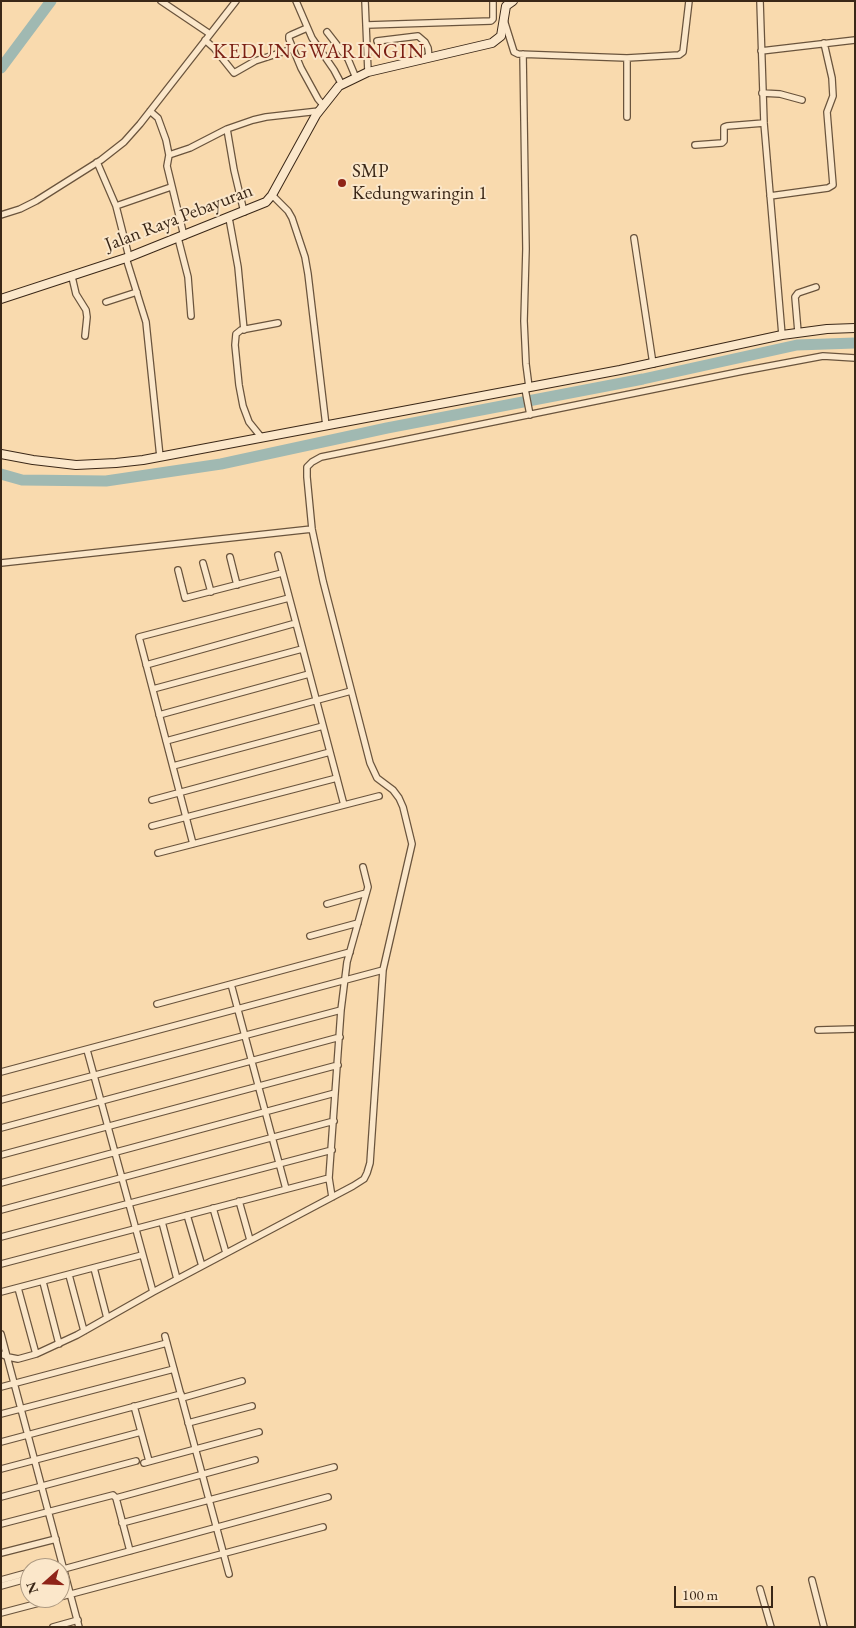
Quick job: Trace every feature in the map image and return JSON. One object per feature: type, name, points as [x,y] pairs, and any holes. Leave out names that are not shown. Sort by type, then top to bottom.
[{"type":"street","points":[[161,1],[210,34]]},
{"type":"street","points":[[1,215],[20,210],[36,201],[97,162],[124,142],[236,1]]},
{"type":"street","points":[[296,1],[307,28],[342,84]]},
{"type":"street","points":[[365,1],[368,72]]},
{"type":"street","points":[[367,25],[491,21],[494,19],[493,1]]},
{"type":"street","name":"Jalan Raya Pebayuran","points":[[1,299],[127,257],[266,202],[272,196],[321,108],[342,84],[368,72],[492,44],[501,36],[504,28],[503,16],[506,6],[513,1]]},
{"type":"street","points":[[503,16],[514,52],[523,54],[627,58],[682,54],[689,1]]},
{"type":"street","points":[[760,1],[760,51],[764,123],[782,335]]},
{"type":"street","points":[[169,155],[190,148],[227,129],[253,120],[321,108],[292,49],[289,36],[307,28]]},
{"type":"street","points":[[327,32],[348,59],[356,78]]},
{"type":"street","points":[[377,41],[418,36],[425,42],[429,57]]},
{"type":"street","points":[[205,40],[234,73],[255,61],[292,49]]},
{"type":"street","points":[[760,51],[855,40]]},
{"type":"street","points":[[770,196],[828,188],[833,184],[826,112],[833,96],[832,78],[824,43]]},
{"type":"street","points":[[523,54],[526,249],[524,320],[530,415]]},
{"type":"street","points":[[627,58],[627,117]]},
{"type":"street","points":[[762,92],[780,94],[802,100]]},
{"type":"street","points":[[150,111],[158,118],[169,155],[167,166],[188,277],[190,316]]},
{"type":"street","points":[[695,145],[722,143],[724,141],[724,128],[727,126],[764,123]]},
{"type":"street","points":[[227,129],[244,212]]},
{"type":"street","points":[[97,162],[116,206],[127,257],[146,322],[160,457]]},
{"type":"street","points":[[116,206],[171,187]]},
{"type":"street","points":[[272,196],[288,211],[292,218],[305,257],[326,426]]},
{"type":"street","points":[[229,218],[235,250],[244,330]]},
{"type":"street","points":[[634,238],[652,364]]},
{"type":"street","points":[[72,276],[76,294],[86,310],[87,317],[84,336]]},
{"type":"street","points":[[798,332],[795,297],[798,293],[816,287]]},
{"type":"street","points":[[106,302],[137,292]]},
{"type":"street","points":[[262,438],[249,422],[243,406],[238,386],[236,334],[238,331],[278,323]]},
{"type":"street","points":[[1,454],[76,465],[116,463],[160,457],[527,389],[798,332],[855,328]]},
{"type":"street","points":[[1,1354],[18,1359],[59,1344],[332,1197],[364,1179],[367,1174],[370,1163],[383,970],[412,844],[399,798],[374,773],[351,691],[312,529],[307,477],[308,467],[312,462],[321,457],[824,356],[855,358]]},
{"type":"street","points":[[1,563],[312,529]]},
{"type":"street","points":[[278,555],[344,805]]},
{"type":"street","points":[[230,556],[237,585]]},
{"type":"street","points":[[203,562],[211,592]]},
{"type":"street","points":[[178,570],[185,598],[282,573]]},
{"type":"street","points":[[193,844],[139,637],[289,598]]},
{"type":"street","points":[[146,665],[296,624]]},
{"type":"street","points":[[153,689],[302,649]]},
{"type":"street","points":[[159,715],[309,674]]},
{"type":"street","points":[[166,741],[351,691]]},
{"type":"street","points":[[173,766],[323,726]]},
{"type":"street","points":[[152,800],[330,752]]},
{"type":"street","points":[[152,826],[337,778]]},
{"type":"street","points":[[158,853],[378,796]]},
{"type":"street","points":[[332,1197],[329,1178],[341,1010],[350,952],[368,887],[363,867]]},
{"type":"street","points":[[326,904],[366,894]]},
{"type":"street","points":[[310,936],[358,923]]},
{"type":"street","points":[[157,1004],[350,952]]},
{"type":"street","points":[[1,1072],[383,970]]},
{"type":"street","points":[[231,984],[286,1189]]},
{"type":"street","points":[[1,1100],[341,1010]]},
{"type":"street","points":[[818,1030],[855,1029]]},
{"type":"street","points":[[1,1128],[340,1037]]},
{"type":"street","points":[[87,1050],[153,1292]]},
{"type":"street","points":[[1,1155],[338,1065]]},
{"type":"street","points":[[1,1183],[335,1093]]},
{"type":"street","points":[[1,1210],[334,1121]]},
{"type":"street","points":[[1,1237],[332,1150]]},
{"type":"street","points":[[1,1264],[329,1178]]},
{"type":"street","points":[[239,1201],[250,1240]]},
{"type":"street","points":[[213,1208],[226,1253]]},
{"type":"street","points":[[188,1215],[202,1266]]},
{"type":"street","points":[[162,1222],[177,1279]]},
{"type":"street","points":[[1,1292],[142,1255]]},
{"type":"street","points":[[94,1268],[107,1318]]},
{"type":"street","points":[[69,1275],[84,1331]]},
{"type":"street","points":[[42,1282],[59,1344]]},
{"type":"street","points":[[18,1288],[36,1354]]},
{"type":"street","points":[[1,1334],[60,1558]]},
{"type":"street","points":[[165,1336],[230,1574]]},
{"type":"street","points":[[1,1387],[167,1344]]},
{"type":"street","points":[[1,1414],[174,1369]]},
{"type":"street","points":[[1,1442],[134,1406],[242,1381]]},
{"type":"street","points":[[134,1406],[146,1462],[259,1432]]},
{"type":"street","points":[[188,1423],[252,1406]]},
{"type":"street","points":[[1,1470],[141,1432]]},
{"type":"street","points":[[116,1498],[255,1460]]},
{"type":"street","points":[[1,1497],[136,1461]]},
{"type":"street","points":[[122,1523],[334,1467]]},
{"type":"street","points":[[1,1524],[113,1494],[116,1498],[130,1551]]},
{"type":"street","points":[[70,1565],[130,1551],[328,1497]]},
{"type":"street","points":[[71,1595],[323,1528]]},
{"type":"street","points":[[1,1553],[56,1539]]},
{"type":"street","points":[[1,1580],[20,1575]]},
{"type":"street","points":[[812,1580],[824,1627]]},
{"type":"street","points":[[1,1586],[20,1581]]},
{"type":"street","points":[[760,1589],[771,1627]]},
{"type":"street","points":[[53,1627],[78,1624],[70,1592]]},
{"type":"street","points":[[1,1613],[20,1608]]},
{"type":"waterway","points":[[1,68],[51,1]]},
{"type":"waterway","points":[[1,474],[22,480],[106,481],[221,464],[387,428],[643,379],[797,345],[855,343]]},
{"type":"place","name":"SMP Kedungwaringin 1","points":[[342,183]]},
{"type":"district","name":"KEDUNGWARINGIN","points":[[319,52]]}]
